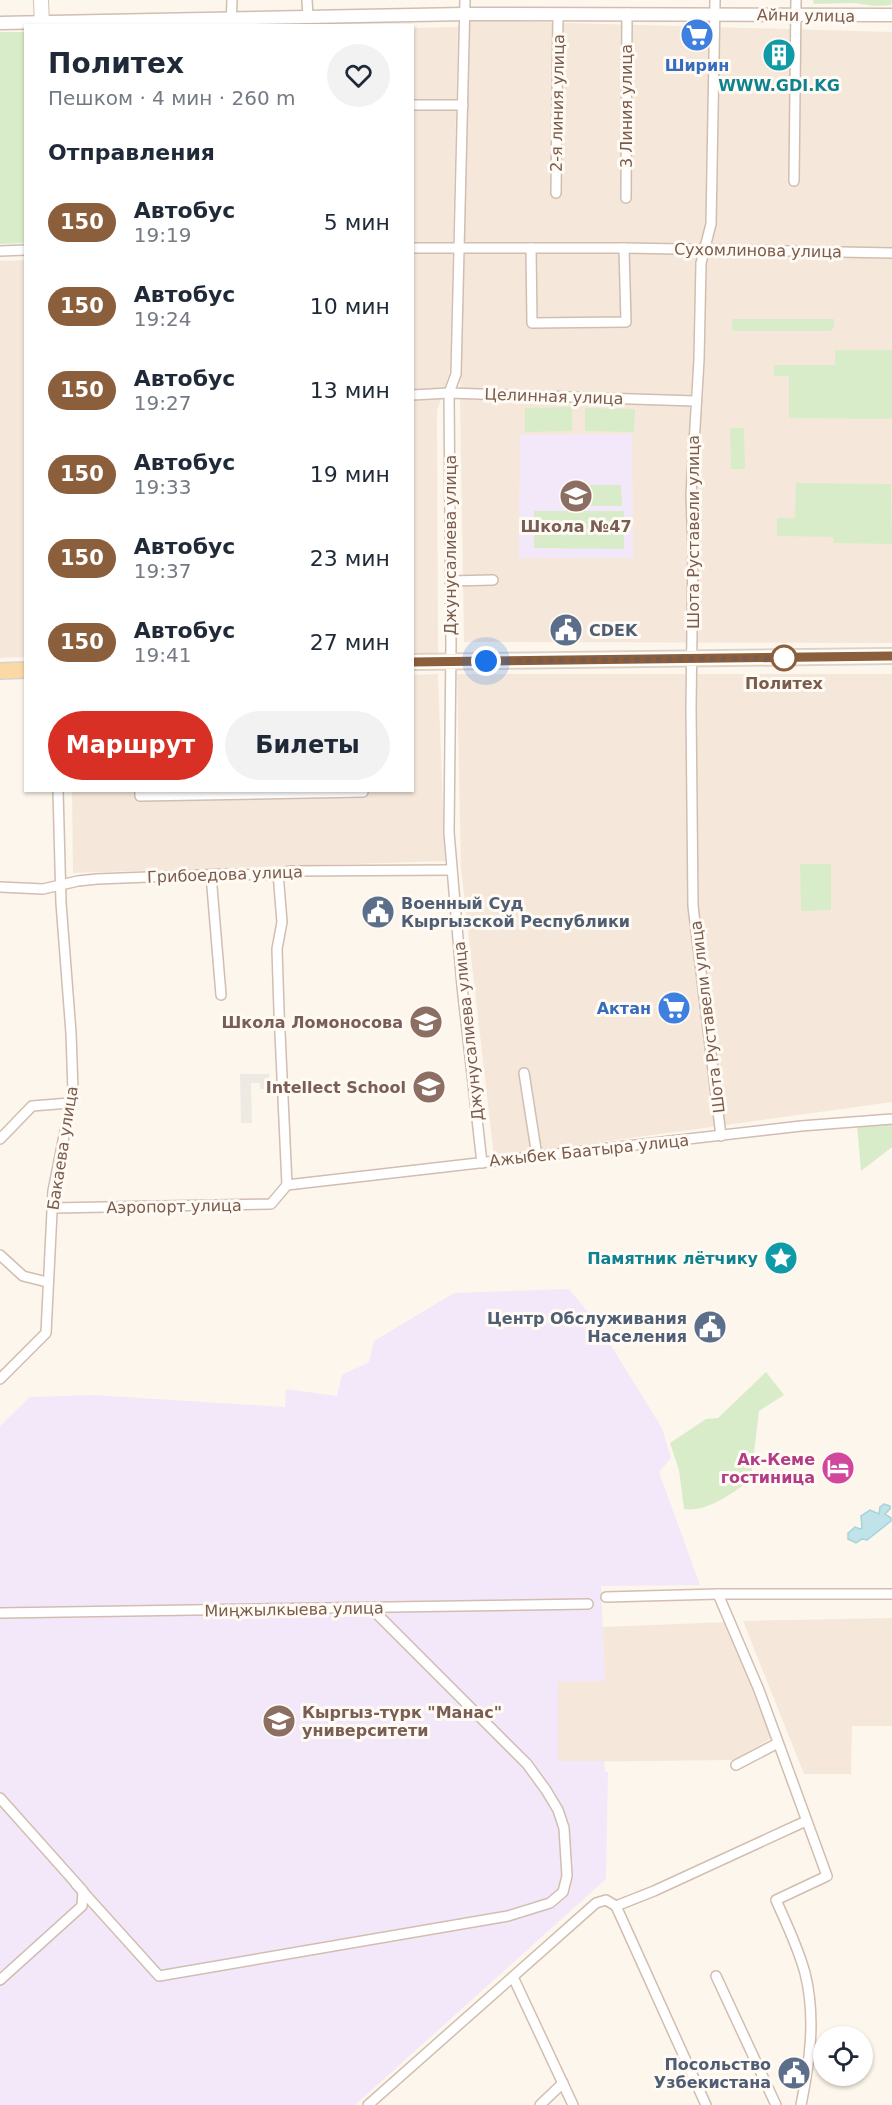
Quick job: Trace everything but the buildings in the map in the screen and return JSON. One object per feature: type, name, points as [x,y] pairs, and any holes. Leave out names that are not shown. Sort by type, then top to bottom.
[{"type":"main road","points":[[41,0],[42,24]]},
{"type":"main road","points":[[414,662],[892,656]]},
{"type":"main road","points":[[0,671],[24,670]]},
{"type":"street","points":[[232,0],[232,22]]},
{"type":"street","points":[[307,0],[308,17]]},
{"type":"street","name":"Джунусалиева улица","points":[[465,0],[456,374],[449,393],[448,832],[462,986],[482,1162]]},
{"type":"street","name":"Шота Руставели улица","points":[[716,0],[711,224],[701,263],[699,360],[691,494],[693,659],[691,708],[693,906],[721,1136]]},
{"type":"street","points":[[794,181],[796,0]]},
{"type":"street","name":"Айни улица","points":[[0,23],[232,22],[308,17],[465,14],[892,15]]},
{"type":"street","name":"2-я линия улица","points":[[556,193],[558,14]]},
{"type":"street","name":"3 Линия улица","points":[[626,198],[627,14]]},
{"type":"street","points":[[414,105],[463,105]]},
{"type":"street","name":"Сухомлинова улица","points":[[414,248],[624,248],[892,253]]},
{"type":"street","points":[[531,248],[532,323],[626,322],[624,248]]},
{"type":"street","points":[[0,251],[24,250]]},
{"type":"street","name":"Целинная улица","points":[[414,394],[449,393],[695,401]]},
{"type":"street","points":[[450,581],[493,580]]},
{"type":"street","name":"Бакаева улица","points":[[0,1379],[46,1333],[53,1191],[73,1091],[61,903],[58,792]]},
{"type":"street","points":[[140,792],[140,796],[363,792]]},
{"type":"street","name":"Грибоедова улица","points":[[0,887],[43,889],[97,879],[267,875],[292,871],[451,870]]},
{"type":"street","points":[[278,873],[282,922],[277,949],[287,1185]]},
{"type":"street","points":[[211,875],[221,995]]},
{"type":"street","points":[[524,1073],[537,1156]]},
{"type":"street","points":[[0,1139],[32,1106],[70,1103]]},
{"type":"street","name":"Ажыбек Баатыра улица","points":[[287,1185],[801,1126],[892,1119]]},
{"type":"street","name":"Аэропорт улица","points":[[52,1208],[271,1204],[287,1185]]},
{"type":"street","points":[[0,1255],[23,1276],[47,1282]]},
{"type":"street","points":[[718,1594],[748,1663],[827,1876],[776,1900],[798,1952],[808,1990],[810,2053],[801,2105]]},
{"type":"street","points":[[606,1597],[718,1594],[892,1594]]},
{"type":"street","name":"Миңжылкыева улица","points":[[0,1613],[588,1604]]},
{"type":"street","points":[[0,1798],[159,1976],[508,1916],[550,1903],[563,1892],[567,1876],[564,1828],[558,1810],[546,1790],[527,1764],[371,1608]]},
{"type":"street","points":[[736,1765],[778,1743]]},
{"type":"street","points":[[616,1906],[806,1821]]},
{"type":"street","points":[[0,1980],[82,1906],[83,1891],[76,1884]]},
{"type":"street","points":[[368,2105],[596,1903],[606,1900],[616,1906],[706,2105]]},
{"type":"street","points":[[716,1976],[776,2105]]},
{"type":"street","points":[[513,1977],[573,2105]]},
{"type":"street","points":[[540,2105],[563,2083]]},
{"type":"shaded area","points":[[466,20],[892,32],[892,643],[464,642],[460,401]]},
{"type":"shaded area","points":[[458,27],[450,371],[437,411],[438,653],[414,654],[414,28]]},
{"type":"shaded area","points":[[24,260],[24,657],[0,658],[0,261]]},
{"type":"shaded area","name":"Школа №47","points":[[632,434],[633,558],[519,558],[520,435]]},
{"type":"shaded area","points":[[438,674],[445,861],[73,873],[72,792],[414,792],[414,675]]},
{"type":"shaded area","points":[[457,674],[892,674],[892,1102],[494,1157],[461,869]]},
{"type":"shaded area","points":[[240,1074],[269,1074],[269,1089],[260,1089],[260,1083],[251,1083],[252,1123],[241,1123]]},
{"type":"shaded area","name":"Кыргыз-түрк \"Манас\" университети","points":[[569,1289],[597,1323],[662,1428],[671,1458],[659,1472],[700,1585],[601,1586],[605,1681],[558,1682],[558,1761],[604,1761],[605,1772],[608,1772],[606,1879],[355,2105],[0,2105],[0,1426],[30,1397],[92,1395],[285,1407],[286,1389],[337,1396],[342,1375],[369,1362],[374,1341],[454,1293]]},
{"type":"shaded area","points":[[892,1618],[892,1726],[852,1726],[851,1774],[804,1774],[743,1621]]},
{"type":"shaded area","points":[[727,1622],[771,1738],[735,1760],[558,1762],[558,1681],[604,1681],[603,1627]]},
{"type":"green space","points":[[813,0],[892,0],[891,5],[874,6],[855,3],[814,4]]},
{"type":"green space","points":[[0,32],[24,32],[24,243],[0,244]]},
{"type":"green space","points":[[732,319],[834,319],[834,328],[830,331],[732,331]]},
{"type":"green space","points":[[835,350],[892,350],[892,419],[789,418],[789,376],[774,376],[774,365],[835,365]]},
{"type":"green space","points":[[572,407],[572,431],[525,432],[525,408]]},
{"type":"green space","points":[[585,408],[635,409],[634,432],[585,431]]},
{"type":"green space","points":[[730,428],[744,428],[745,469],[731,469]]},
{"type":"green space","points":[[796,483],[891,484],[892,544],[834,543],[833,537],[777,536],[777,518],[795,518]]},
{"type":"green space","points":[[584,485],[621,485],[622,506],[584,506]]},
{"type":"green space","points":[[534,511],[624,511],[624,549],[534,548]]},
{"type":"green space","points":[[800,864],[831,864],[831,910],[801,911]]},
{"type":"green space","points":[[892,1122],[892,1147],[861,1171],[857,1125]]},
{"type":"green space","points":[[766,1372],[784,1395],[759,1411],[751,1479],[711,1505],[684,1509],[679,1470],[670,1443],[706,1419],[718,1418]]},
{"type":"water","points":[[884,1504],[890,1506],[885,1514],[891,1518],[891,1521],[867,1540],[862,1539],[856,1543],[848,1539],[848,1533],[855,1527],[862,1528],[861,1516],[870,1510],[879,1514],[880,1507]]},
{"type":"bus line","name":"150","points":[[414,662],[892,656]]},
{"type":"place","name":"Ширин","points":[[697,35]]},
{"type":"place","name":"WWW.GDI.KG","points":[[779,55]]},
{"type":"place","name":"Школа №47","points":[[576,496]]},
{"type":"place","name":"CDEK","points":[[566,630]]},
{"type":"place","name":"Политех","points":[[784,658]]},
{"type":"place","name":"Военный Суд Кыргызской Республики","points":[[378,912]]},
{"type":"place","name":"Актан","points":[[674,1008]]},
{"type":"place","name":"Школа Ломоносова","points":[[426,1022]]},
{"type":"place","name":"Intellect School","points":[[429,1087]]},
{"type":"place","name":"Памятник лётчику","points":[[781,1258]]},
{"type":"place","name":"Центр Обслуживания Населения","points":[[710,1327]]},
{"type":"place","name":"Ак-Кеме гостиница","points":[[838,1468]]},
{"type":"place","name":"Кыргыз-түрк \"Манас\" университети","points":[[279,1721]]},
{"type":"place","name":"Посольство Узбекистана","points":[[794,2073]]},
{"type":"route","points":[[486,661],[794,658],[784,658]]}]
